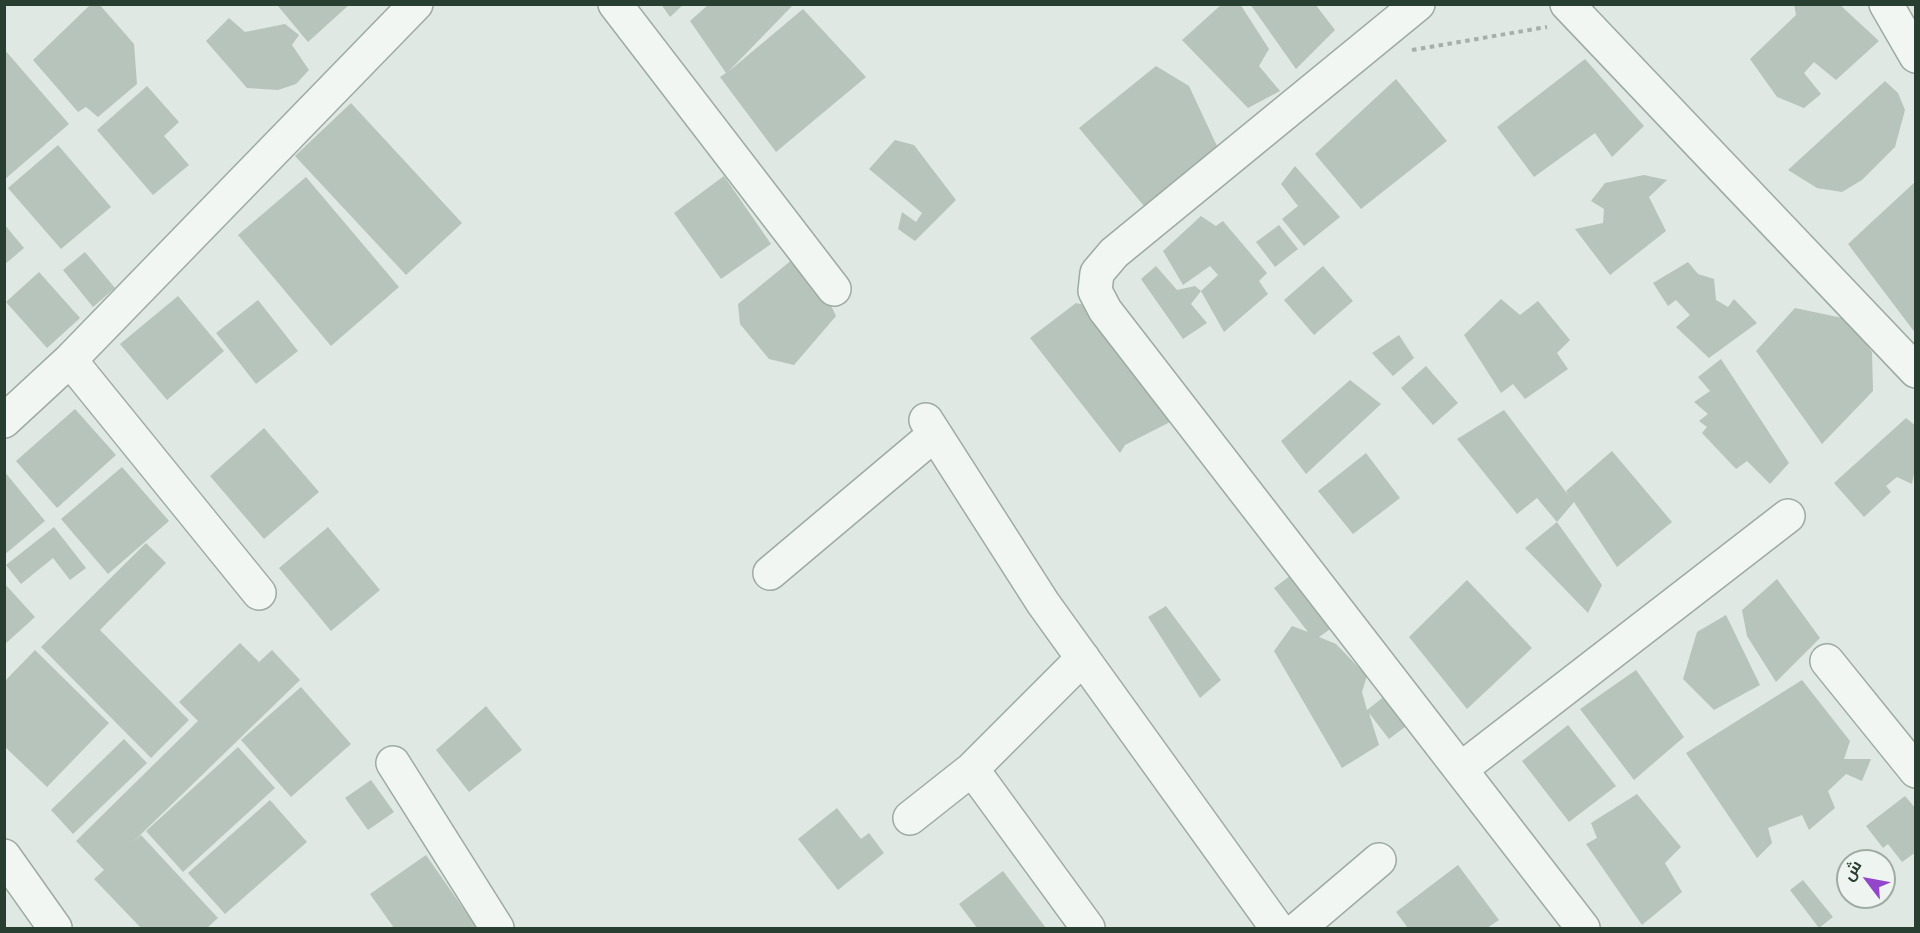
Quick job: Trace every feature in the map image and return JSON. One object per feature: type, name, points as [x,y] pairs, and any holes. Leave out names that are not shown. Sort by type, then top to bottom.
[{"type":"street","points":[[4,421],[70,360],[416,4]]},
{"type":"street","points":[[615,4],[834,289]]},
{"type":"street","points":[[1419,4],[1114,253],[1102,264],[1094,282],[1098,298],[1105,310],[1583,928]]},
{"type":"street","points":[[1886,4],[1916,56]]},
{"type":"street","points":[[1575,13],[1916,371]]},
{"type":"street","points":[[70,360],[259,594]]},
{"type":"street","points":[[770,573],[931,427],[1044,603],[1277,928]]},
{"type":"street","points":[[1461,770],[1788,516]]},
{"type":"street","points":[[910,818],[972,769],[1083,658]]},
{"type":"street","points":[[1827,661],[1916,771]]},
{"type":"street","points":[[393,763],[497,928]]},
{"type":"street","points":[[972,769],[1088,928]]},
{"type":"street","points":[[4,856],[55,928]]},
{"type":"street","points":[[1299,928],[1379,860]]},
{"type":"path","points":[[1408,51],[1575,13]]},
{"type":"building","points":[[91,4],[99,4],[134,44],[137,84],[98,117],[86,107],[78,112],[33,60]]},
{"type":"building","points":[[280,4],[350,4],[308,42],[278,6]]},
{"type":"building","points":[[661,4],[684,4],[670,17]]},
{"type":"building","points":[[709,4],[794,4],[728,72],[803,9],[866,77],[776,152],[720,77],[726,73],[690,21]]},
{"type":"building","points":[[1222,4],[1240,4],[1269,49],[1259,66],[1280,91],[1248,108],[1182,40]]},
{"type":"building","points":[[1250,4],[1315,4],[1335,30],[1296,69]]},
{"type":"building","points":[[1794,4],[1839,4],[1879,41],[1836,80],[1814,62],[1804,73],[1821,94],[1804,108],[1777,97],[1750,59],[1796,15]]},
{"type":"building","points":[[229,18],[245,32],[285,24],[299,35],[292,45],[309,70],[296,84],[278,90],[247,88],[206,41]]},
{"type":"building","points":[[4,49],[69,124],[4,180]]},
{"type":"building","points":[[1585,59],[1644,126],[1612,157],[1595,133],[1534,177],[1497,127]]},
{"type":"building","points":[[1156,66],[1189,86],[1217,146],[1144,206],[1079,128]]},
{"type":"building","points":[[1396,79],[1447,141],[1361,209],[1315,154]]},
{"type":"building","points":[[1885,81],[1898,93],[1905,110],[1895,147],[1862,180],[1842,192],[1817,188],[1788,170]]},
{"type":"building","points":[[147,86],[179,122],[164,136],[189,165],[153,195],[97,130]]},
{"type":"building","points":[[351,103],[462,223],[406,275],[295,156]]},
{"type":"building","points":[[895,140],[914,145],[956,200],[915,241],[898,229],[902,212],[916,222],[922,213],[869,169]]},
{"type":"building","points":[[58,145],[111,207],[61,249],[8,188]]},
{"type":"building","points":[[1295,166],[1340,217],[1304,246],[1282,219],[1298,206],[1281,184]]},
{"type":"building","points":[[1644,175],[1667,180],[1649,197],[1666,231],[1610,275],[1575,229],[1603,223],[1604,209],[1591,201],[1605,183]]},
{"type":"building","points":[[724,176],[771,244],[721,279],[674,213]]},
{"type":"building","points":[[306,177],[399,287],[331,346],[238,235]]},
{"type":"building","points":[[1916,181],[1916,334],[1848,244]]},
{"type":"building","points":[[1201,216],[1216,226],[1223,221],[1267,273],[1259,281],[1268,294],[1224,332],[1201,291],[1218,275],[1210,266],[1183,285],[1163,251]]},
{"type":"building","points":[[4,224],[24,248],[4,265]]},
{"type":"building","points":[[1279,225],[1298,249],[1275,267],[1256,242]]},
{"type":"building","points":[[804,250],[836,316],[794,365],[769,359],[740,324],[738,304]]},
{"type":"building","points":[[85,252],[115,288],[93,307],[63,270]]},
{"type":"building","points":[[1688,262],[1698,274],[1714,279],[1716,300],[1728,307],[1734,299],[1757,323],[1709,358],[1676,327],[1690,315],[1676,300],[1668,306],[1653,283]]},
{"type":"building","points":[[1156,266],[1177,290],[1195,286],[1201,291],[1191,304],[1207,323],[1183,339],[1141,279]]},
{"type":"building","points":[[1323,266],[1353,301],[1314,335],[1284,300]]},
{"type":"building","points":[[39,272],[80,318],[47,348],[6,302]]},
{"type":"building","points":[[178,296],[224,351],[167,400],[120,344]]},
{"type":"building","points":[[1501,299],[1520,315],[1538,301],[1570,340],[1557,353],[1568,369],[1525,399],[1513,384],[1501,393],[1464,335]]},
{"type":"building","points":[[258,300],[298,351],[256,384],[216,333]]},
{"type":"building","points":[[1076,303],[1105,310],[1174,420],[1125,445],[1120,453],[1030,338]]},
{"type":"building","points":[[1795,308],[1847,319],[1872,352],[1873,391],[1822,444],[1756,351]]},
{"type":"building","points":[[1399,335],[1414,358],[1393,376],[1372,353]]},
{"type":"building","points":[[1721,359],[1789,463],[1770,484],[1747,461],[1736,469],[1702,433],[1707,427],[1699,421],[1708,414],[1694,402],[1710,391],[1698,377]]},
{"type":"building","points":[[1426,366],[1458,403],[1433,425],[1401,388]]},
{"type":"building","points":[[1350,380],[1381,404],[1306,474],[1281,441]]},
{"type":"building","points":[[75,409],[116,455],[57,508],[16,461]]},
{"type":"building","points":[[1504,410],[1569,496],[1566,491],[1612,451],[1672,522],[1617,567],[1574,502],[1557,522],[1537,498],[1517,514],[1457,439]]},
{"type":"building","points":[[1906,418],[1916,426],[1916,464],[1912,484],[1897,477],[1886,486],[1891,492],[1864,517],[1834,483]]},
{"type":"building","points":[[264,428],[319,492],[264,539],[210,476]]},
{"type":"building","points":[[1366,453],[1400,498],[1353,534],[1318,491]]},
{"type":"building","points":[[122,467],[169,521],[108,574],[61,519]]},
{"type":"building","points":[[4,471],[45,521],[4,555]]},
{"type":"building","points":[[1557,522],[1602,585],[1588,613],[1525,548]]},
{"type":"building","points":[[54,527],[86,568],[70,580],[53,558],[21,584],[6,565]]},
{"type":"building","points":[[328,527],[380,590],[331,631],[279,568]]},
{"type":"building","points":[[146,543],[166,563],[100,630],[189,720],[151,758],[41,647]]},
{"type":"building","points":[[1299,569],[1340,622],[1319,637],[1336,644],[1367,676],[1362,692],[1367,710],[1386,695],[1409,724],[1389,739],[1369,713],[1379,745],[1342,768],[1274,651],[1292,626],[1308,632],[1274,588]]},
{"type":"building","points":[[1777,579],[1820,638],[1776,682],[1747,636],[1742,610]]},
{"type":"building","points":[[1467,580],[1532,648],[1467,709],[1409,637]]},
{"type":"building","points":[[4,583],[35,617],[4,645]]},
{"type":"building","points":[[1166,606],[1221,680],[1200,698],[1148,617]]},
{"type":"building","points":[[1726,615],[1760,685],[1714,710],[1683,679],[1697,632]]},
{"type":"building","points":[[240,643],[259,662],[272,650],[300,680],[133,842],[141,835],[218,918],[207,928],[141,928],[94,879],[104,870],[76,841],[198,721],[179,702]]},
{"type":"building","points":[[35,650],[109,723],[47,787],[4,746],[4,682]]},
{"type":"building","points":[[1636,670],[1684,737],[1634,780],[1580,709]]},
{"type":"building","points":[[1802,680],[1850,741],[1844,759],[1871,759],[1862,781],[1846,774],[1828,791],[1835,808],[1809,830],[1802,815],[1768,828],[1772,843],[1757,858],[1686,753]]},
{"type":"building","points":[[301,687],[351,744],[291,797],[241,740]]},
{"type":"building","points":[[486,706],[522,750],[469,792],[436,750]]},
{"type":"building","points":[[1568,725],[1616,786],[1569,822],[1522,761]]},
{"type":"building","points":[[124,739],[147,763],[73,834],[51,810]]},
{"type":"building","points":[[238,747],[275,788],[183,872],[146,831]]},
{"type":"building","points":[[371,780],[394,812],[368,830],[345,798]]},
{"type":"building","points":[[1637,794],[1681,847],[1665,863],[1682,892],[1642,925],[1586,844],[1597,838],[1591,823]]},
{"type":"building","points":[[1905,796],[1916,809],[1916,852],[1902,862],[1896,854],[1896,849],[1892,849],[1888,844],[1883,848],[1866,826]]},
{"type":"building","points":[[270,800],[307,842],[225,914],[188,873]]},
{"type":"building","points":[[837,808],[861,839],[869,833],[884,853],[838,890],[798,839]]},
{"type":"building","points":[[426,855],[477,928],[394,928],[370,894]]},
{"type":"building","points":[[1458,865],[1499,920],[1487,928],[1408,928],[1396,912]]},
{"type":"building","points":[[1003,871],[1046,928],[977,928],[959,904]]},
{"type":"building","points":[[1803,880],[1833,917],[1819,928],[1790,890]]}]
